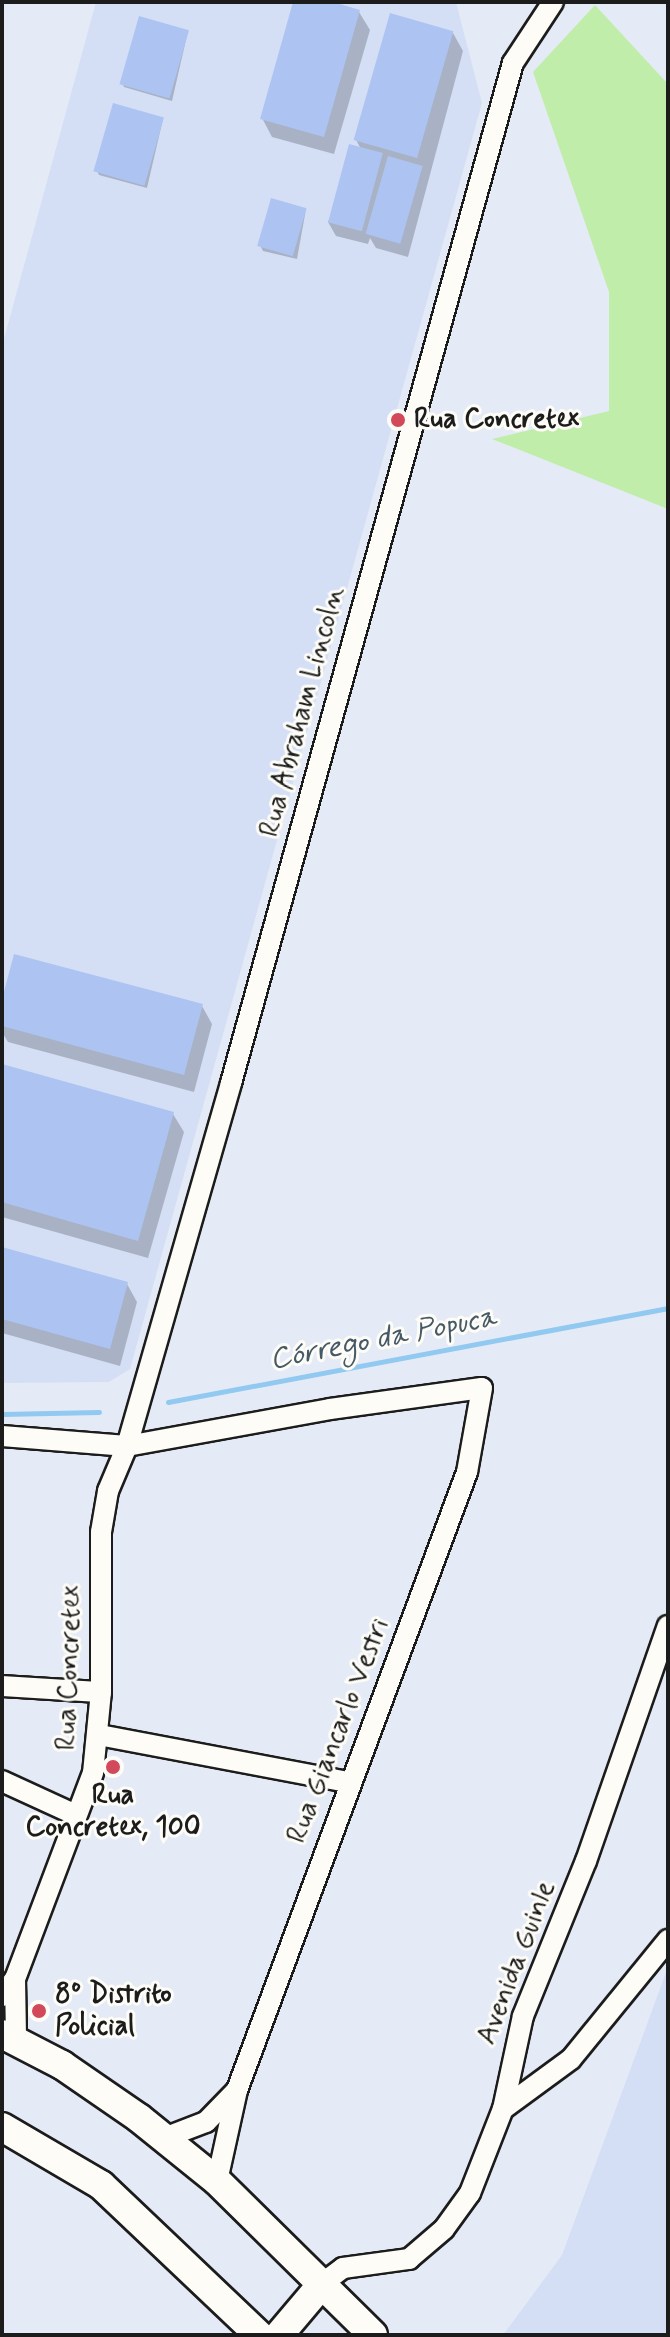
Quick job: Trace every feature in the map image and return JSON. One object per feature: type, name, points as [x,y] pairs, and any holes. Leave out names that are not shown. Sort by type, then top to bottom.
[{"type":"main road","points":[[9,2037],[103,2091],[217,2181],[373,2335]]},
{"type":"main road","points":[[2,2127],[101,2185],[259,2335]]},
{"type":"main road","points":[[279,2335],[323,2283]]},
{"type":"street","name":"Rua Abraham Lincoln","points":[[127,1446],[513,63],[553,2]]},
{"type":"street","name":"Rua Giancarlo Vestri","points":[[127,1446],[330,1409],[482,1388],[467,1472],[348,1782],[237,2090],[217,2181]]},
{"type":"street","points":[[2,1436],[127,1446]]},
{"type":"street","name":"Rua Concretex","points":[[9,2037],[15,1979],[93,1773],[101,1692],[101,1532],[108,1491],[127,1446]]},
{"type":"street","name":"Avenida Guinle","points":[[323,2283],[343,2268],[409,2259],[444,2229],[470,2193],[503,2109],[523,2016],[586,1861],[668,1626]]},
{"type":"street","points":[[2,1686],[101,1692]]},
{"type":"street","points":[[99,1735],[348,1782]]},
{"type":"street","points":[[2,1781],[76,1815]]},
{"type":"street","points":[[503,2109],[571,2059],[668,1940]]},
{"type":"street","name":"Rua Concretex","points":[[2,1996],[15,1979]]},
{"type":"street","name":"Rua Giancarlo Vestri","points":[[164,2138],[206,2122],[237,2090]]},
{"type":"shaded area","points":[[96,2],[456,2],[482,103],[130,1369],[109,1382],[2,1383],[2,346]]},
{"type":"shaded area","points":[[668,1967],[668,2335],[503,2335],[562,2255]]},
{"type":"green space","points":[[595,5],[668,84],[668,509],[492,439],[609,411],[609,292],[533,72]]},
{"type":"building","points":[[293,2],[333,2],[360,10],[324,137],[260,119]]},
{"type":"building","points":[[390,13],[453,31],[417,158],[354,140]]},
{"type":"building","points":[[139,16],[189,30],[169,99],[119,84]]},
{"type":"building","points":[[113,103],[164,118],[144,186],[93,171]]},
{"type":"building","points":[[349,144],[383,153],[362,231],[328,222]]},
{"type":"building","points":[[388,156],[423,166],[400,244],[366,234]]},
{"type":"building","points":[[271,198],[307,208],[293,256],[257,246]]},
{"type":"building","points":[[14,954],[203,1004],[184,1075],[2,1026],[2,999]]},
{"type":"building","points":[[2,1064],[174,1112],[138,1241],[2,1202]]},
{"type":"building","points":[[2,1247],[128,1282],[110,1349],[2,1319]]},
{"type":"waterway","name":"Córrego da Popuca","points":[[168,1402],[668,1308]]},
{"type":"waterway","name":"Córrego da Popuca","points":[[2,1414],[99,1412]]},
{"type":"place","name":"Rua Concretex","points":[[398,420]]},
{"type":"place","name":"Rua Concretex, 100","points":[[113,1767]]},
{"type":"place","name":"8º Distrito Policial","points":[[39,2011]]}]
